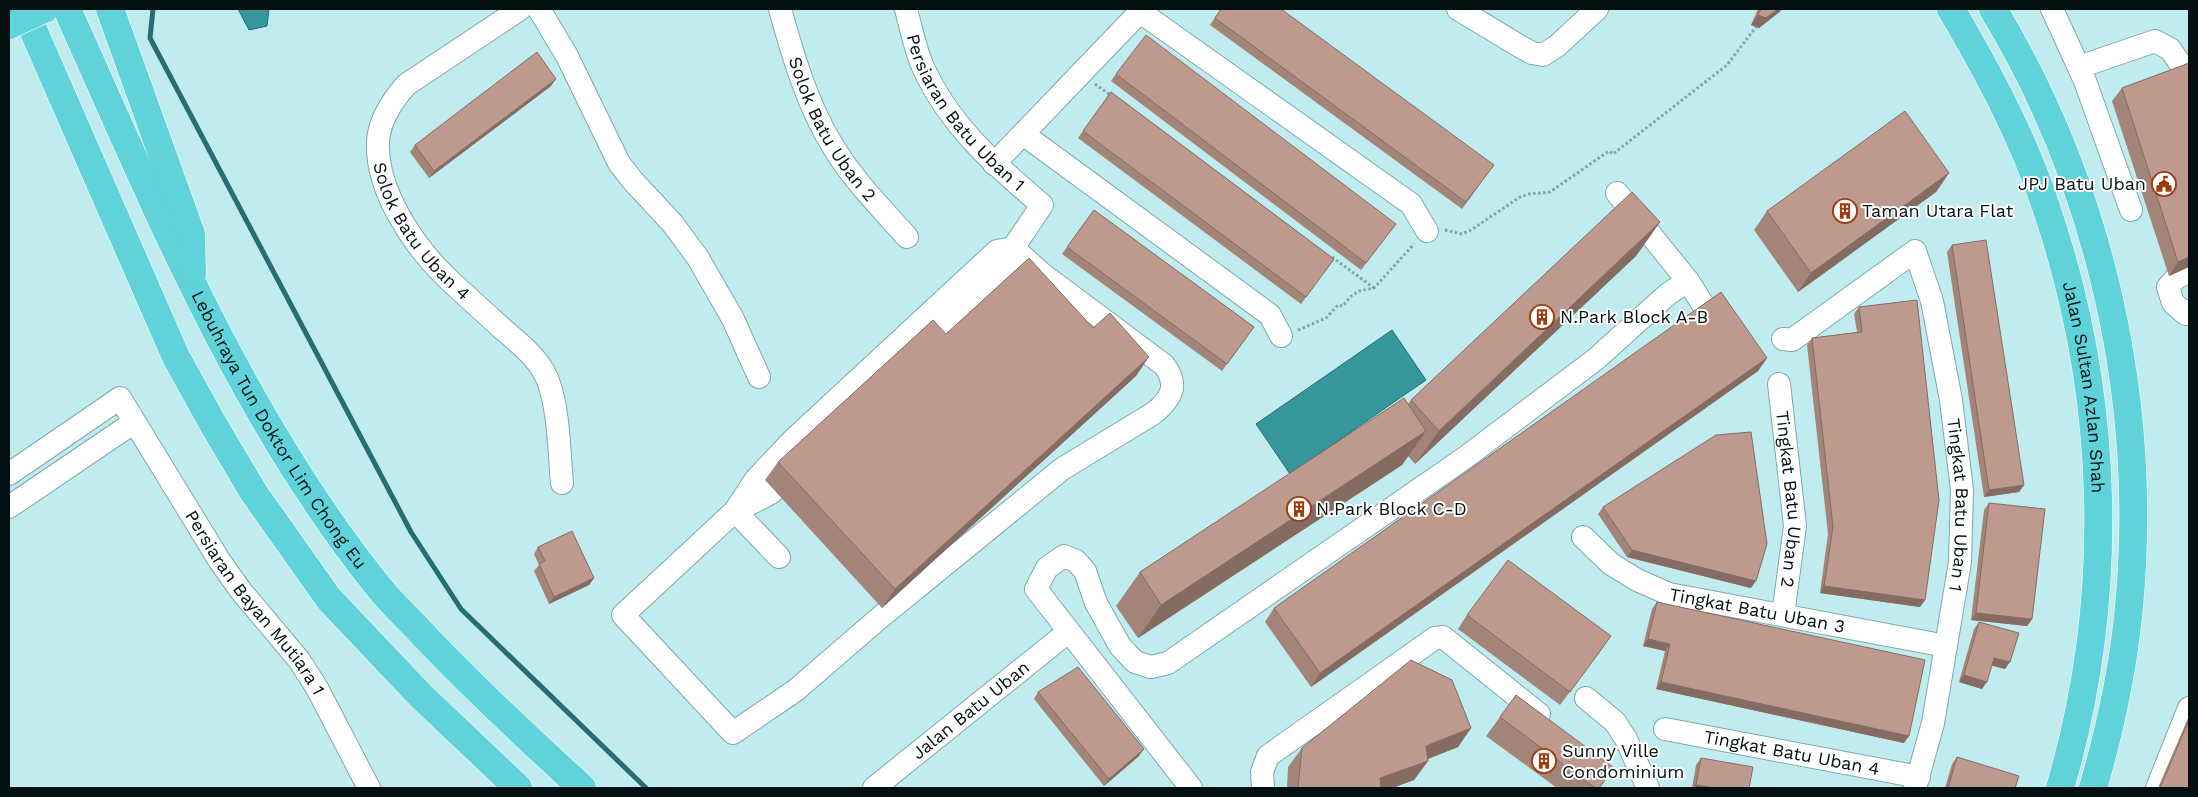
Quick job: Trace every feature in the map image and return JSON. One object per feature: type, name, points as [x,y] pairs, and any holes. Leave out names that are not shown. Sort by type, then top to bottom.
[{"type":"highway","points":[[24,9],[176,356],[212,424],[254,493],[329,599],[421,696],[518,788]]},
{"type":"highway","points":[[44,9],[11,29],[85,150]]},
{"type":"highway","name":"Lebuhraya Tun Doktor Lim Chong Eu","points":[[67,9],[193,284],[274,437],[328,519],[378,586],[455,670],[582,788]]},
{"type":"highway","points":[[110,9],[190,234],[193,284]]},
{"type":"highway","name":"Jalan Sultan Azlan Shah","points":[[1951,9],[2006,109],[2046,206],[2073,304],[2090,390],[2099,500],[2095,604],[2089,659],[2072,744],[2060,788]]},
{"type":"highway","name":"Jalan Sultan Azlan Shah","points":[[1993,9],[2009,36],[2049,116],[2081,201],[2112,313],[2126,396],[2134,486],[2133,546],[2128,618],[2119,674],[2093,788]]},
{"type":"street","name":"Solok Batu Uban 4","points":[[520,9],[406,85],[393,99],[387,109],[378,141],[380,164],[391,200],[415,241],[444,275],[528,351],[543,371],[552,390],[562,483]]},
{"type":"street","points":[[539,9],[567,56],[619,163],[632,181],[673,224],[698,258],[733,319],[759,377]]},
{"type":"street","name":"Solok Batu Uban 2","points":[[780,9],[804,81],[822,127],[852,174],[907,237]]},
{"type":"street","name":"Persiaran Batu Uban 1","points":[[906,9],[922,66],[931,84],[959,126],[994,164],[1042,205],[1013,248]]},
{"type":"street","points":[[1469,11],[1521,47],[1532,53],[1543,55],[1557,46],[1597,9]]},
{"type":"street","points":[[2052,9],[2082,74],[2131,210]]},
{"type":"street","points":[[994,164],[1134,18],[1140,16],[1151,18],[1411,204],[1427,231]]},
{"type":"street","points":[[2082,74],[2155,41],[2170,49],[2189,76]]},
{"type":"street","points":[[1023,134],[1270,315],[1281,336]]},
{"type":"street","points":[[1618,193],[1688,281],[1733,352]]},
{"type":"street","points":[[735,511],[771,493],[870,393],[1010,264],[1013,248]]},
{"type":"street","points":[[1013,248],[1041,273],[1164,365],[1171,375],[1172,388],[1167,402],[1154,413],[1062,469],[877,620],[796,690],[733,734],[623,615],[735,511],[756,479],[794,439],[997,251],[1013,248]]},
{"type":"street","name":"Tingkat Batu Uban 1","points":[[1783,339],[1792,340],[1915,251],[1932,301],[1951,400],[1962,490],[1960,562],[1933,723],[1917,783]]},
{"type":"street","points":[[2189,272],[2177,277],[2168,287],[2173,303],[2186,314],[2189,311]]},
{"type":"street","points":[[1184,786],[1036,589],[1052,562],[1064,556],[1076,561],[1084,571],[1096,603],[1120,646],[1135,662],[1151,667],[1168,663],[1466,457],[1596,359],[1668,294],[1688,281]]},
{"type":"street","name":"Tingkat Batu Uban 2","points":[[1779,384],[1796,526],[1782,615]]},
{"type":"street","name":"Persiaran Bayan Mutiara 1","points":[[9,474],[120,398],[133,423],[219,560],[241,591],[298,660],[317,688],[369,788]]},
{"type":"street","points":[[9,507],[133,423]]},
{"type":"street","points":[[735,511],[779,557]]},
{"type":"street","name":"Tingkat Batu Uban 3","points":[[1583,537],[1611,564],[1637,580],[1670,594],[1946,646]]},
{"type":"street","name":"Jalan Batu Uban","points":[[874,788],[1068,632]]},
{"type":"street","points":[[1263,788],[1262,772],[1268,756],[1411,665],[1435,638],[1443,637],[1552,725]]},
{"type":"street","points":[[1586,698],[1615,722],[1626,739],[1648,788]]},
{"type":"street","points":[[2157,788],[2189,708]]},
{"type":"street","name":"Tingkat Batu Uban 4","points":[[1665,729],[1917,783]]},
{"type":"path","points":[[1281,336],[1326,318],[1334,307],[1338,305],[1344,306],[1351,296],[1359,291],[1374,288],[1408,249],[1427,231],[1448,230],[1462,234],[1520,197],[1550,192],[1609,151],[1613,154],[1727,65],[1756,27]]},
{"type":"path","points":[[1081,74],[1120,103]]},
{"type":"path","points":[[1327,254],[1374,288]]},
{"type":"water","points":[[238,9],[269,9],[267,26],[249,30]]},
{"type":"water","points":[[1392,330],[1426,380],[1290,474],[1256,424]]},
{"type":"building","points":[[1221,9],[1281,9],[1494,165],[1466,202],[1215,18]]},
{"type":"building","points":[[1761,9],[1778,9],[1766,18],[1758,15]]},
{"type":"building","points":[[1146,35],[1396,224],[1366,263],[1116,74]]},
{"type":"building","points":[[537,52],[556,79],[434,171],[415,145]]},
{"type":"building","name":"JPJ Batu Uban","points":[[2189,63],[2189,257],[2178,262],[2122,88]]},
{"type":"building","points":[[1111,92],[1334,259],[1306,297],[1083,131]]},
{"type":"building","name":"Taman Utara Flat","points":[[1905,111],[1949,173],[1811,273],[1767,211]]},
{"type":"building","name":"N.Park Block A-B","points":[[1632,192],[1660,222],[1439,431],[1411,400]]},
{"type":"building","points":[[1094,210],[1254,327],[1227,364],[1067,247]]},
{"type":"building","points":[[1986,240],[2024,485],[1989,490],[1952,245]]},
{"type":"building","points":[[1029,258],[1093,328],[1110,313],[1149,357],[895,589],[778,462],[933,320],[946,334]]},
{"type":"building","points":[[1721,292],[1767,358],[1320,673],[1274,608]]},
{"type":"building","points":[[1917,300],[1939,500],[1925,600],[1824,586],[1833,527],[1812,338],[1862,332],[1859,307]]},
{"type":"building","points":[[1404,398],[1426,431],[1161,605],[1140,572]]},
{"type":"building","points":[[1751,432],[1767,544],[1756,581],[1632,550],[1603,507],[1716,435]]},
{"type":"building","points":[[1989,503],[2045,509],[2032,619],[1976,613]]},
{"type":"building","points":[[572,531],[594,578],[554,597],[539,564],[545,561],[538,547]]},
{"type":"building","points":[[1508,560],[1611,636],[1570,692],[1467,615]]},
{"type":"building","points":[[1657,602],[1925,660],[1909,736],[1661,682],[1670,644],[1648,639]]},
{"type":"building","points":[[1979,622],[2019,633],[2010,662],[1994,658],[1987,682],[1964,675]]},
{"type":"building","points":[[1411,660],[1452,680],[1471,728],[1426,746],[1428,761],[1380,778],[1381,788],[1298,788],[1302,748]]},
{"type":"building","points":[[1078,667],[1144,749],[1109,779],[1038,692]]},
{"type":"building","points":[[1516,695],[1614,768],[1599,788],[1595,788],[1500,717]]},
{"type":"building","points":[[2189,720],[2189,788],[2160,788]]},
{"type":"building","points":[[1957,757],[2019,776],[2015,788],[1948,788]]},
{"type":"building","points":[[1701,758],[1753,767],[1749,788],[1715,788],[1696,785]]},
{"type":"waterway","points":[[153,9],[150,38],[411,532],[461,609],[646,788]]},
{"type":"place","name":"JPJ Batu Uban","points":[[2164,184]]},
{"type":"place","name":"Taman Utara Flat","points":[[1845,211]]},
{"type":"place","name":"N.Park Block A-B","points":[[1542,317]]},
{"type":"place","name":"N.Park Block C-D","points":[[1299,509]]},
{"type":"place","name":"Sunny Ville Condominium","points":[[1544,761]]}]
